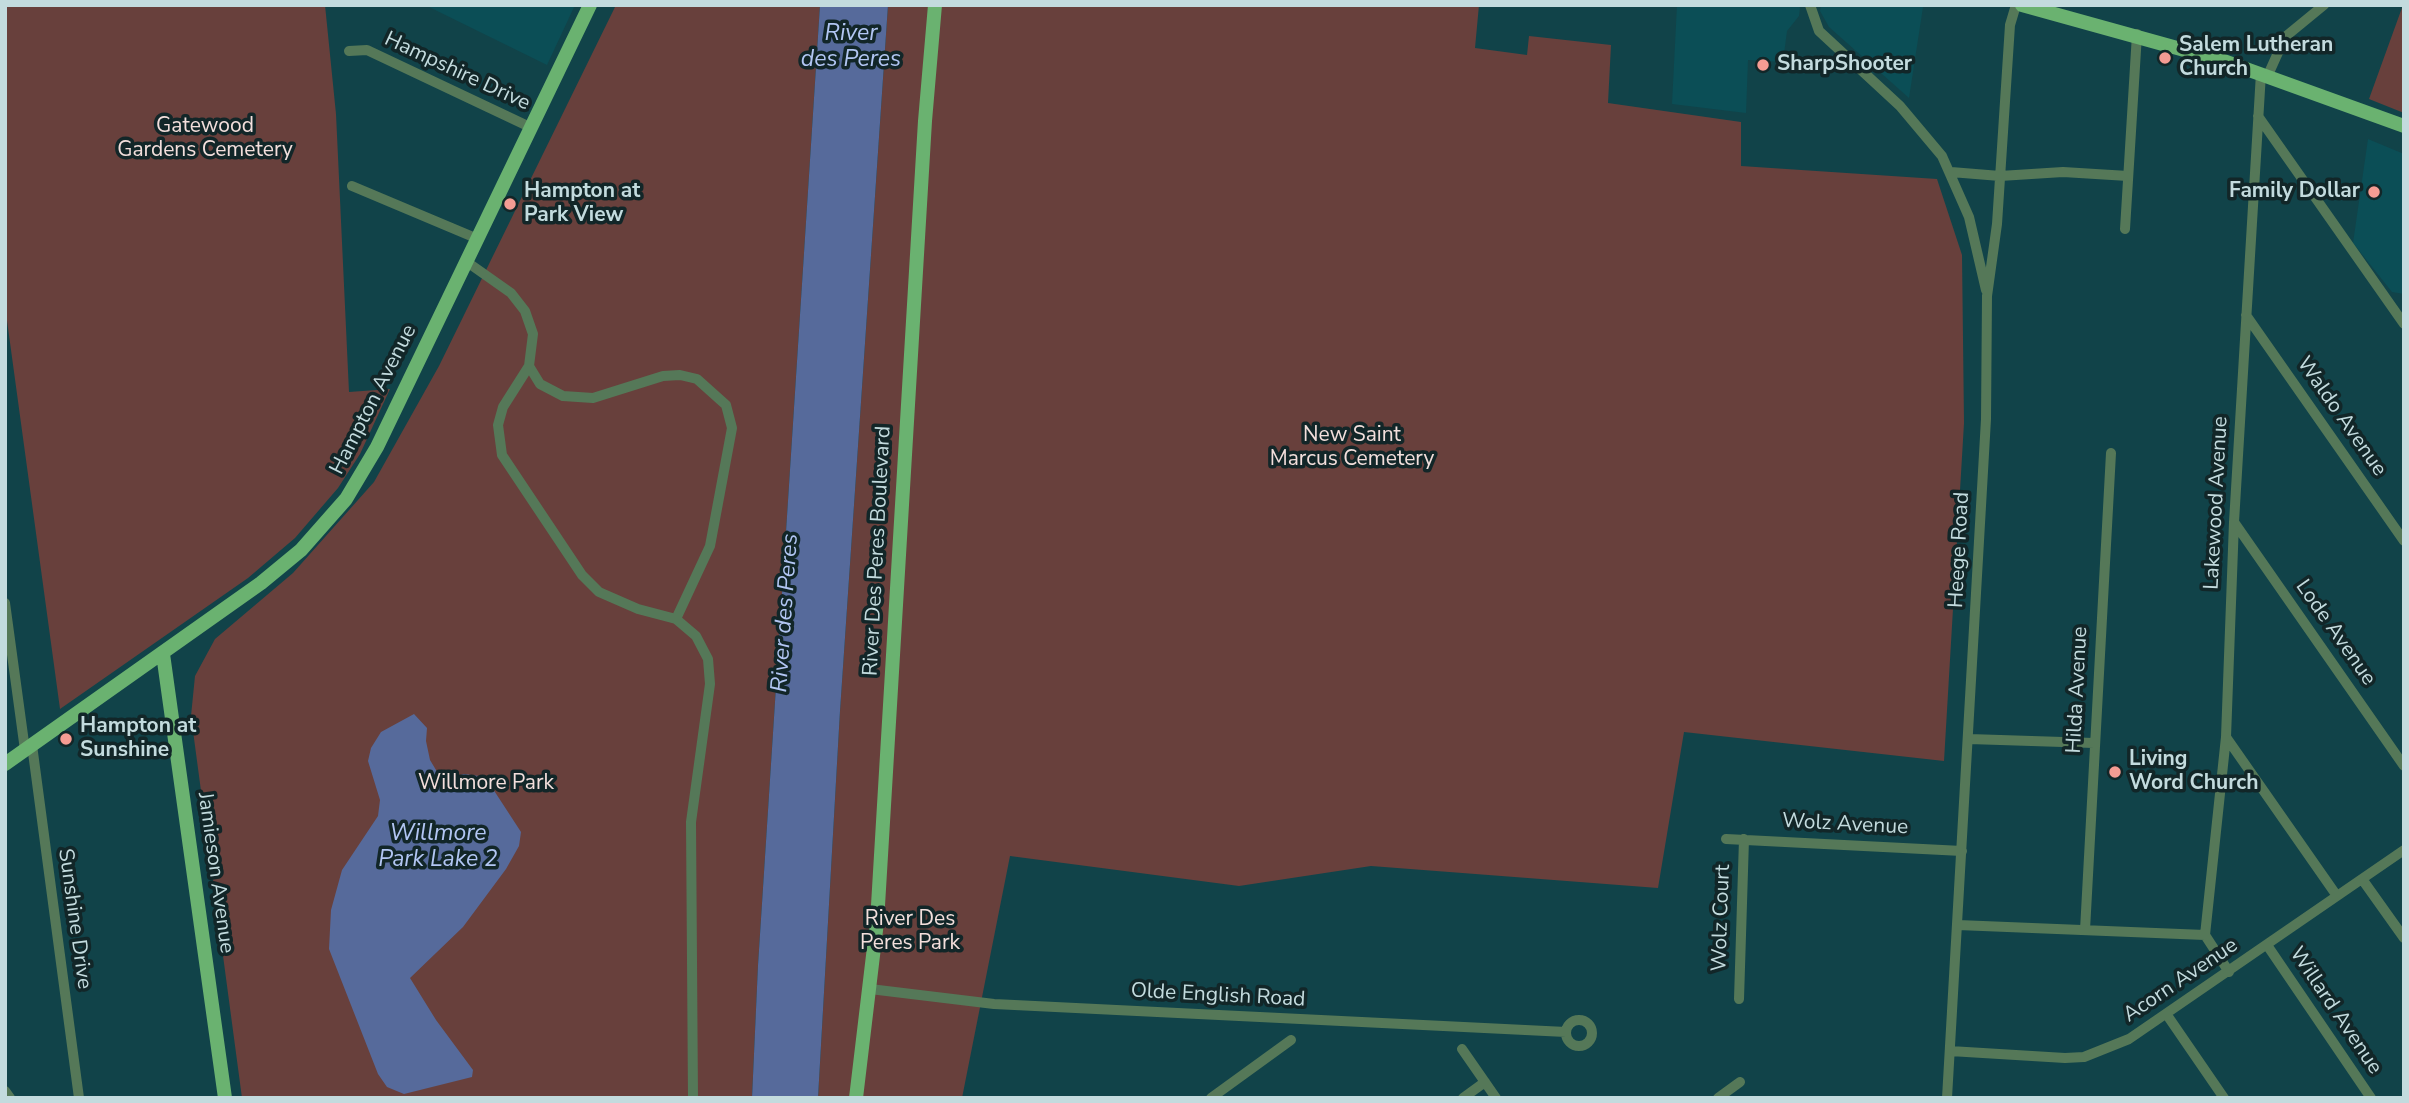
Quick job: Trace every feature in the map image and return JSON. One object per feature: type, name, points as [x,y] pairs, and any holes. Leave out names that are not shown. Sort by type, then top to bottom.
[{"type":"main road","name":"Hampton Avenue","points":[[5,764],[163,654],[280,568],[318,533],[346,499],[377,447],[590,5]]},
{"type":"main road","name":"River Des Peres Boulevard","points":[[856,1098],[878,911],[923,146],[935,5]]},
{"type":"main road","points":[[2022,5],[2137,34],[2264,74],[2404,125]]},
{"type":"main road","name":"Jamieson Avenue","points":[[163,654],[225,1098]]},
{"type":"street","points":[[1810,5],[1819,31],[1918,125],[1951,172],[1974,233],[1987,296]]},
{"type":"street","name":"Heege Road","points":[[1947,1098],[1985,431],[1987,296],[2000,176],[2010,25],[2016,5]]},
{"type":"street","points":[[2264,74],[2285,37],[2324,5]]},
{"type":"street","points":[[2125,229],[2137,34]]},
{"type":"street","name":"Hampshire Drive","points":[[349,51],[367,50],[532,128]]},
{"type":"street","name":"Lakewood Avenue","points":[[2205,935],[2226,737],[2234,522],[2258,117],[2264,74]]},
{"type":"street","points":[[2258,117],[2404,324]]},
{"type":"street","points":[[1951,172],[2000,176],[2063,172],[2128,176]]},
{"type":"street","points":[[352,186],[478,239]]},
{"type":"street","points":[[467,262],[511,293],[525,312],[533,334],[529,366],[503,407],[498,425],[502,455],[582,575],[599,592],[638,609],[676,619],[696,636],[708,659],[710,684],[691,822],[693,1098]]},
{"type":"street","name":"Waldo Avenue","points":[[2246,314],[2404,541]]},
{"type":"street","points":[[529,366],[540,384],[563,396],[593,398],[663,376],[680,375],[697,379],[726,405],[732,428],[710,546],[676,619]]},
{"type":"street","name":"Hilda Avenue","points":[[2085,930],[2111,453]]},
{"type":"street","name":"Lode Avenue","points":[[2234,522],[2404,766]]},
{"type":"street","name":"Sunshine Drive","points":[[5,603],[79,1098]]},
{"type":"street","points":[[2226,737],[2337,897]]},
{"type":"street","points":[[1969,739],[2094,743]]},
{"type":"street","name":"Wolz Avenue","points":[[1726,839],[1962,851]]},
{"type":"street","name":"Wolz Court","points":[[1738,999],[1744,839]]},
{"type":"street","name":"Acorn Avenue","points":[[1950,1051],[2084,1057],[2129,1039],[2404,850]]},
{"type":"street","points":[[2362,879],[2404,938]]},
{"type":"street","points":[[1958,925],[2205,935],[2229,972]]},
{"type":"street","name":"Willard Avenue","points":[[2267,945],[2371,1098]]},
{"type":"street","name":"Olde English Road","points":[[870,989],[994,1004],[1566,1032]]},
{"type":"street","points":[[2167,1015],[2224,1098]]},
{"type":"street","points":[[1211,1098],[1291,1040]]},
{"type":"street","points":[[1462,1049],[1496,1098]]},
{"type":"street","points":[[1463,1098],[1485,1082]]},
{"type":"street","points":[[1718,1098],[1740,1082]]},
{"type":"street","points":[[5,1091],[10,1098]]},
{"type":"shaded area","points":[[425,5],[575,5],[547,65]]},
{"type":"shaded area","points":[[1677,5],[1798,5],[1800,8],[1799,16],[1787,31],[1783,62],[1748,60],[1746,113],[1672,104]]},
{"type":"shaded area","points":[[1821,5],[1923,7],[1909,98],[1829,27],[1820,11]]},
{"type":"shaded area","points":[[2368,139],[2404,154],[2404,294],[2392,292],[2353,243]]},
{"type":"green space","name":"Gatewood Gardens Cemetery","points":[[5,5],[325,5],[336,114],[349,392],[390,389],[360,454],[338,488],[295,538],[248,578],[60,709],[5,306]]},
{"type":"green space","name":"Willmore Park","points":[[616,5],[820,5],[758,965],[752,1098],[242,1098],[191,716],[195,676],[215,639],[293,573],[374,482],[439,366]]},
{"type":"green space","name":"New Saint Marcus Cemetery","points":[[888,5],[1479,5],[1475,48],[1527,55],[1529,36],[1611,45],[1608,103],[1741,122],[1741,166],[1937,179],[1962,255],[1964,423],[1944,761],[1684,732],[1658,888],[1371,866],[1239,886],[1010,856],[962,1098],[818,1098],[840,711]]},
{"type":"green space","points":[[2404,5],[2404,113],[2369,99]]},
{"type":"water","name":"River des Peres","points":[[820,5],[888,5],[840,711],[818,1098],[752,1098],[758,965]]},
{"type":"water","name":"Willmore Park Lake 2","points":[[414,714],[427,728],[426,741],[430,760],[439,775],[446,779],[464,774],[479,776],[493,789],[521,832],[519,846],[506,869],[463,927],[410,978],[436,1020],[473,1070],[472,1077],[404,1094],[387,1087],[378,1074],[329,949],[331,910],[342,870],[378,816],[380,800],[368,761],[371,748],[381,732]]},
{"type":"place","name":"Salem Lutheran Church","points":[[2165,58]]},
{"type":"place","name":"SharpShooter","points":[[1763,65]]},
{"type":"place","name":"Family Dollar","points":[[2374,192]]},
{"type":"place","name":"Hampton at Park View","points":[[510,204]]},
{"type":"place","name":"Hampton at Sunshine","points":[[66,739]]},
{"type":"place","name":"Living Word Church","points":[[2115,772]]},
{"type":"park label","name":"River Des Peres Park","points":[[910,932]]}]
